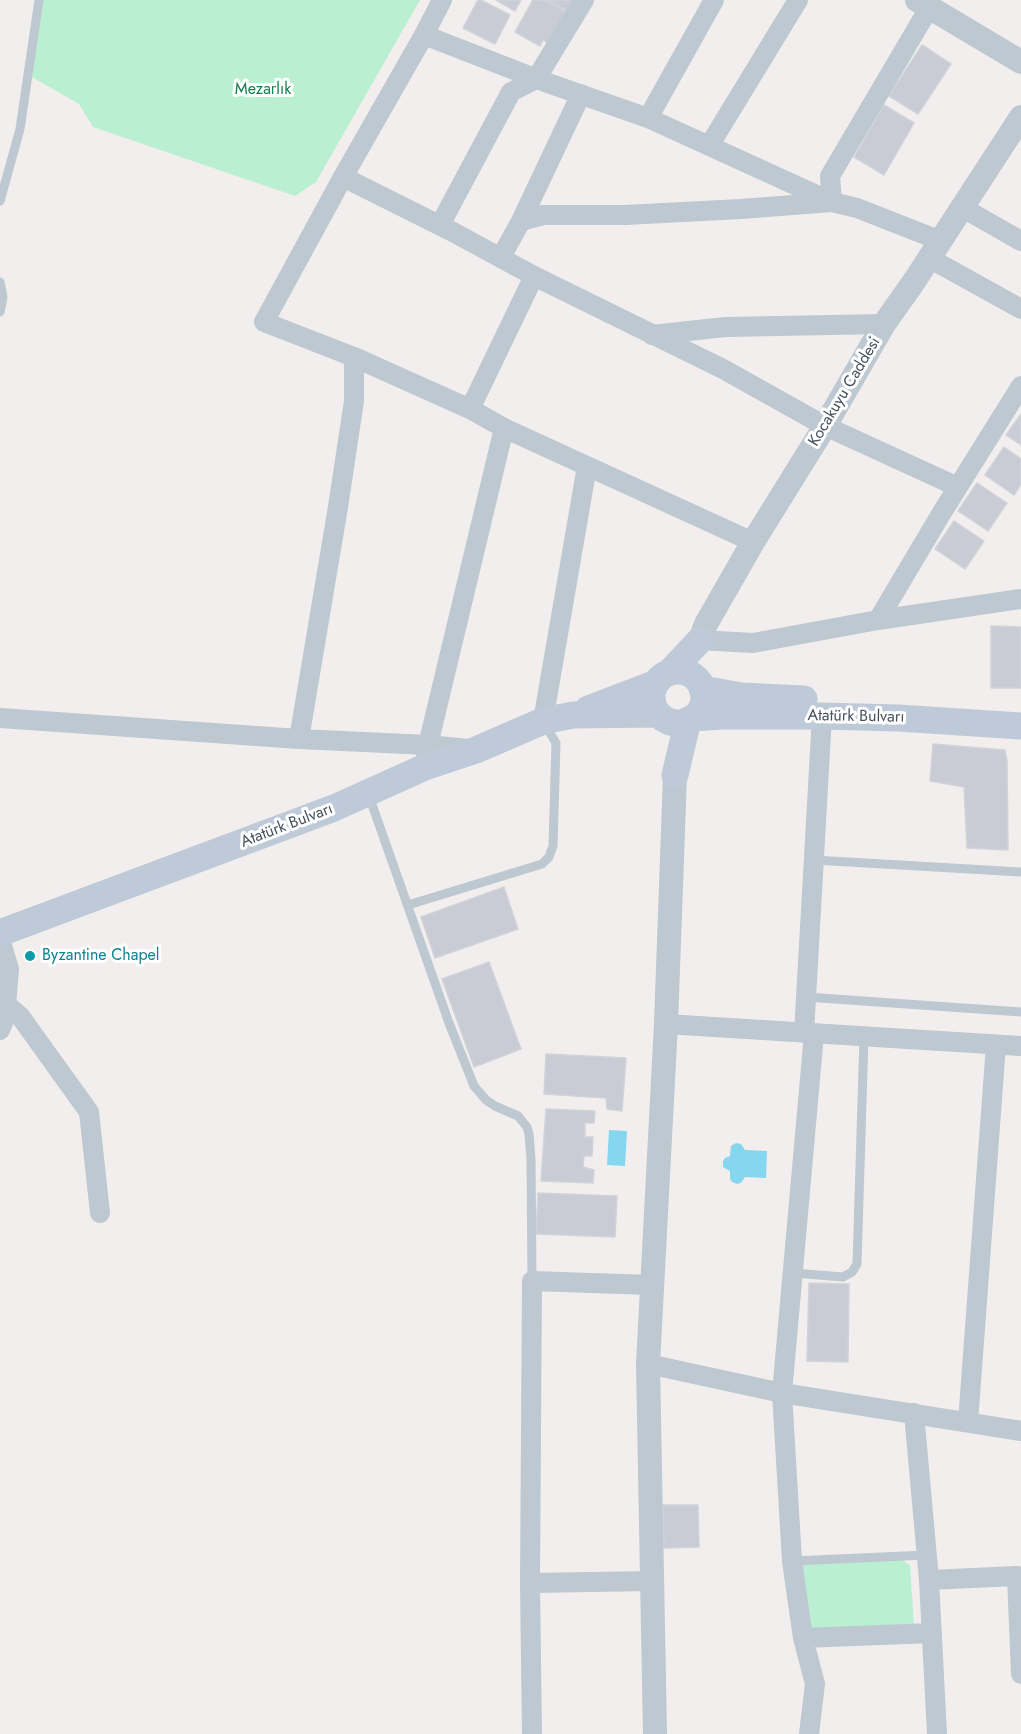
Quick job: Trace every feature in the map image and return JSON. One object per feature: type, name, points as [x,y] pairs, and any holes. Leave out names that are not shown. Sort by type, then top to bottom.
[{"type":"main road","points":[[676,718],[655,708],[652,696],[663,678],[700,640]]},
{"type":"main road","name":"Kocakuyu Caddesi","points":[[699,684],[700,640]]},
{"type":"main road","points":[[663,678],[684,672],[699,684],[702,705],[676,718]]},
{"type":"main road","name":"Atatürk Bulvarı","points":[[0,933],[333,808],[368,793],[426,756],[476,750],[543,721],[573,715],[663,678]]},
{"type":"main road","name":"Atatürk Bulvarı","points":[[699,684],[742,696],[1021,714]]},
{"type":"main road","name":"Atatürk Bulvarı","points":[[573,715],[676,718],[822,716],[898,718],[1021,726]]},
{"type":"main road","points":[[675,775],[676,718]]},
{"type":"street","points":[[442,0],[264,322],[354,357],[470,409],[504,428],[753,542]]},
{"type":"street","points":[[440,225],[511,92],[536,79],[584,0]]},
{"type":"street","points":[[648,118],[714,0]]},
{"type":"street","points":[[709,146],[798,0]]},
{"type":"street","points":[[832,202],[830,176],[926,2],[1021,62]]},
{"type":"street","points":[[424,34],[536,79],[648,118],[832,202],[857,208],[935,249],[1021,309]]},
{"type":"street","points":[[501,257],[521,221],[581,94]]},
{"type":"street","name":"Kocakuyu Caddesi","points":[[700,640],[705,624],[884,324],[1020,123]]},
{"type":"street","points":[[343,177],[440,225],[534,276],[723,369],[825,426],[958,487]]},
{"type":"street","points":[[521,221],[543,215],[625,215],[832,202]]},
{"type":"street","points":[[963,208],[1021,241]]},
{"type":"street","points":[[470,409],[534,276]]},
{"type":"street","points":[[652,335],[725,327],[884,324]]},
{"type":"street","points":[[299,739],[354,401],[354,357]]},
{"type":"street","points":[[878,620],[1021,386]]},
{"type":"street","points":[[0,718],[299,739],[426,756],[504,428]]},
{"type":"street","points":[[543,721],[587,466]]},
{"type":"street","points":[[700,640],[753,643],[878,620],[1021,599]]},
{"type":"street","points":[[809,1734],[815,1684],[802,1638],[792,1561],[782,1393],[793,1273],[809,1033],[806,997],[822,716]]},
{"type":"street","points":[[655,1734],[648,1364],[666,1024],[675,775]]},
{"type":"street","points":[[0,939],[9,969],[5,1018],[0,1030]]},
{"type":"street","points":[[6,1004],[20,1016],[89,1112],[100,1213]]},
{"type":"street","points":[[666,1024],[1021,1046]]},
{"type":"street","points":[[968,1422],[996,1045]]},
{"type":"street","points":[[532,1734],[530,1584],[532,1281],[651,1285]]},
{"type":"street","points":[[648,1364],[782,1393],[1021,1431]]},
{"type":"street","points":[[914,1413],[929,1580],[937,1734]]},
{"type":"street","points":[[929,1580],[1017,1576],[1021,1674]]},
{"type":"street","points":[[530,1584],[652,1581]]},
{"type":"street","points":[[802,1638],[932,1633]]},
{"type":"lane","points":[[0,201],[20,129],[39,0]]},
{"type":"lane","points":[[0,282],[3,297],[0,312]]},
{"type":"lane","points":[[408,905],[542,864],[549,857],[553,846],[556,743],[543,721]]},
{"type":"lane","points":[[368,793],[449,1023],[474,1086],[486,1100],[518,1116],[527,1127],[531,1159],[532,1281]]},
{"type":"lane","points":[[814,860],[1021,872]]},
{"type":"lane","points":[[806,997],[1021,1012]]},
{"type":"lane","points":[[793,1273],[843,1277],[852,1272],[857,1264],[864,1037]]},
{"type":"lane","points":[[792,1561],[927,1555]]},
{"type":"green space","name":"Mezarlık","points":[[42,0],[420,0],[316,182],[295,196],[93,127],[79,104],[30,76]]},
{"type":"green space","points":[[902,1560],[910,1565],[914,1626],[807,1630],[800,1564]]},
{"type":"water","points":[[609,1130],[627,1131],[625,1166],[607,1165]]},
{"type":"water","points":[[736,1143],[741,1144],[745,1150],[767,1151],[766,1178],[745,1177],[741,1183],[732,1182],[730,1171],[723,1167],[723,1161],[730,1156],[731,1146]]},
{"type":"building","points":[[478,0],[510,15],[495,44],[463,28]]},
{"type":"building","points":[[496,0],[521,0],[515,11]]},
{"type":"building","points":[[533,0],[545,0],[570,14],[552,46],[543,40],[540,46],[515,32]]},
{"type":"building","points":[[547,0],[581,0],[573,14]]},
{"type":"building","points":[[922,45],[951,64],[918,114],[889,96]]},
{"type":"building","points":[[884,105],[914,123],[884,175],[854,157]]},
{"type":"building","points":[[1021,414],[1021,445],[1006,435]]},
{"type":"building","points":[[1004,447],[1021,459],[1021,484],[1014,495],[985,475]]},
{"type":"building","points":[[977,483],[1007,503],[988,531],[958,511]]},
{"type":"building","points":[[954,521],[984,541],[965,569],[935,549]]},
{"type":"building","points":[[991,626],[1021,627],[1021,688],[991,688]]},
{"type":"building","points":[[933,744],[1005,750],[1008,850],[967,848],[964,787],[930,781]]},
{"type":"building","points":[[504,887],[518,929],[435,958],[421,917]]},
{"type":"building","points":[[489,962],[521,1049],[474,1067],[442,979]]},
{"type":"building","points":[[546,1054],[626,1058],[622,1111],[607,1109],[606,1098],[544,1094]]},
{"type":"building","points":[[546,1109],[595,1111],[594,1123],[585,1123],[585,1137],[593,1137],[592,1156],[584,1156],[583,1167],[594,1170],[593,1183],[541,1181]]},
{"type":"building","points":[[538,1193],[617,1196],[615,1237],[536,1234]]},
{"type":"building","points":[[809,1283],[849,1284],[848,1362],[807,1361]]},
{"type":"building","points":[[663,1505],[698,1505],[699,1547],[664,1548]]},
{"type":"place","name":"Byzantine Chapel","points":[[30,956]]}]
